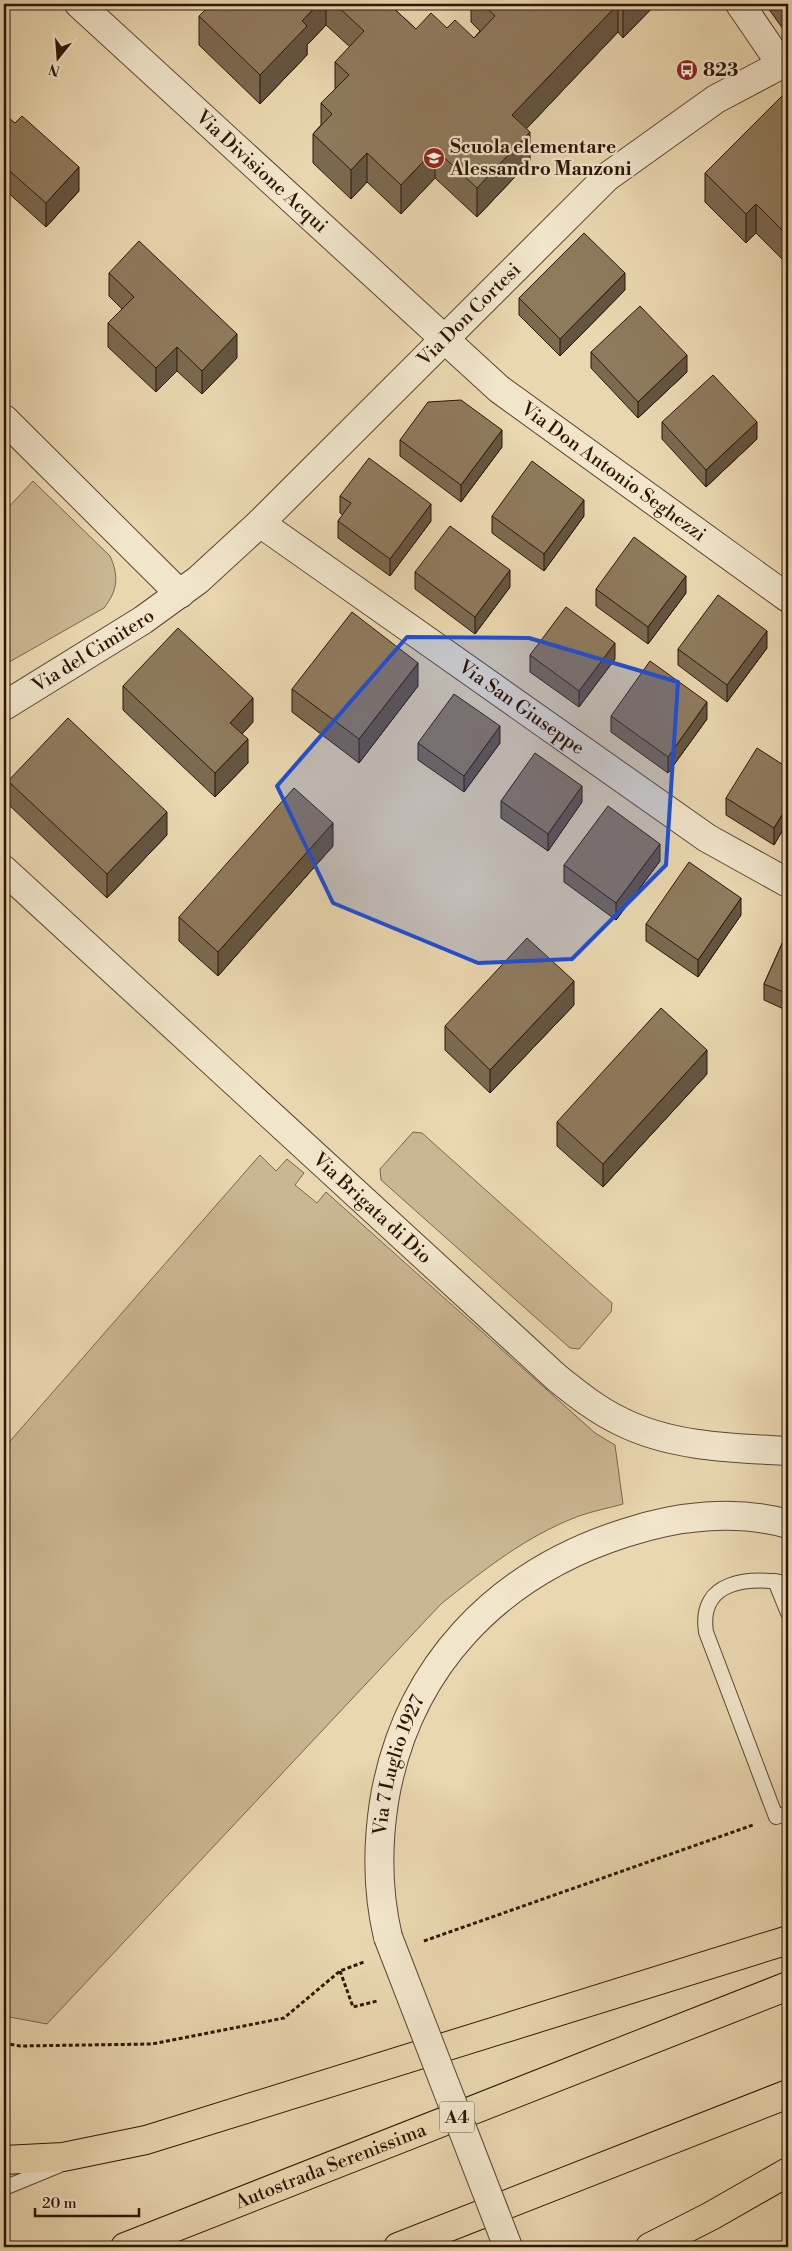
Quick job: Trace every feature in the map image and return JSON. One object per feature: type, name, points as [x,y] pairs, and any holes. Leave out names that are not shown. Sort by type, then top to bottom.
[{"type":"highway","points":[[4,2160],[63,2157],[155,2137],[788,1940]]},
{"type":"highway","name":"Autostrada Serenissima","points":[[125,2247],[788,1986]]},
{"type":"highway","points":[[398,2247],[788,2094]]},
{"type":"highway","points":[[650,2247],[711,2216],[788,2172]]},
{"type":"street","name":"Via Divisione Acqui","points":[[78,4],[444,338]]},
{"type":"street","points":[[740,4],[784,62]]},
{"type":"street","name":"Via Don Cortesi","points":[[180,594],[260,523],[606,177],[704,107],[784,62]]},
{"type":"street","name":"Via Don Antonio Seghezzi","points":[[444,338],[515,402],[788,598]]},
{"type":"street","points":[[4,419],[180,594]]},
{"type":"street","name":"Via San Giuseppe","points":[[260,523],[707,838],[788,883]]},
{"type":"street","name":"Via del Cimitero","points":[[4,706],[143,620],[180,594]]},
{"type":"street","name":"Via Brigata di Dio","points":[[4,870],[557,1378],[586,1401],[620,1422],[670,1438],[715,1446],[788,1451]]},
{"type":"street","name":"Via 7 Luglio 1927","points":[[508,2247],[388,1937],[379,1896],[380,1827],[390,1774],[401,1735],[422,1689],[436,1666],[467,1628],[522,1584],[566,1557],[613,1536],[659,1523],[699,1517],[744,1517],[788,1524]]},
{"type":"lane","points":[[788,1613],[782,1582],[752,1580],[730,1584],[714,1594],[706,1606],[704,1620],[706,1632],[776,1817],[788,1813]]},
{"type":"lane","points":[[4,2188],[96,2151]]},
{"type":"path","points":[[340,1971],[353,2007],[377,2002]]},
{"type":"highlighted area","points":[[407,637],[529,638],[678,682],[666,865],[572,959],[478,963],[333,903],[277,786]]},
{"type":"shaded area","points":[[33,481],[110,556],[115,570],[116,583],[112,595],[104,608],[4,665],[4,512]]},
{"type":"shaded area","points":[[413,1132],[422,1133],[612,1303],[611,1312],[579,1349],[570,1348],[381,1180],[380,1169]]},
{"type":"shaded area","points":[[260,1155],[276,1171],[287,1159],[304,1173],[295,1185],[317,1203],[326,1192],[595,1433],[615,1445],[623,1504],[579,1516],[541,1533],[490,1566],[441,1604],[47,2024],[4,2016],[4,1448]]},
{"type":"building","points":[[211,4],[318,4],[302,21],[307,26],[260,75],[199,16]]},
{"type":"building","points":[[335,4],[389,4],[416,29],[431,13],[447,28],[455,20],[474,38],[495,16],[482,4],[618,4],[512,115],[530,132],[477,188],[435,149],[401,185],[367,153],[351,170],[313,134],[332,114],[321,103],[349,75],[335,62],[364,31]]},
{"type":"building","points":[[618,4],[628,4],[623,9]]},
{"type":"building","points":[[788,90],[788,236],[756,204],[746,214],[705,173]]},
{"type":"building","points":[[4,114],[15,123],[22,116],[79,167],[46,203],[4,166]]},
{"type":"building","points":[[584,233],[625,273],[560,339],[519,298]]},
{"type":"building","points":[[139,241],[237,334],[202,371],[177,347],[156,368],[108,323],[134,297],[109,273]]},
{"type":"building","points":[[640,306],[687,355],[638,402],[591,352]]},
{"type":"building","points":[[713,375],[757,422],[706,470],[662,422]]},
{"type":"building","points":[[461,400],[502,430],[461,485],[400,440],[428,402]]},
{"type":"building","points":[[369,458],[431,504],[390,559],[338,521],[351,503],[340,496]]},
{"type":"building","points":[[532,461],[584,500],[544,554],[492,516]]},
{"type":"building","points":[[450,526],[510,570],[475,617],[415,572]]},
{"type":"building","points":[[634,537],[686,576],[648,627],[596,589]]},
{"type":"building","points":[[718,595],[767,631],[727,685],[678,649]]},
{"type":"building","points":[[566,607],[615,643],[579,691],[530,655]]},
{"type":"building","points":[[352,612],[418,663],[359,739],[292,689]]},
{"type":"building","points":[[178,628],[253,698],[230,723],[248,739],[215,773],[123,686]]},
{"type":"building","points":[[650,661],[707,702],[668,757],[611,716]]},
{"type":"building","points":[[454,694],[500,726],[464,776],[418,743]]},
{"type":"building","points":[[68,718],[167,812],[107,874],[8,781]]},
{"type":"building","points":[[757,748],[788,768],[788,805],[774,828],[726,798]]},
{"type":"building","points":[[535,753],[582,786],[548,834],[501,801]]},
{"type":"building","points":[[294,788],[333,823],[218,952],[179,917]]},
{"type":"building","points":[[608,806],[660,844],[616,903],[564,865]]},
{"type":"building","points":[[689,862],[741,898],[698,960],[646,924]]},
{"type":"building","points":[[788,930],[788,994],[764,984]]},
{"type":"building","points":[[527,938],[574,981],[490,1070],[445,1026]]},
{"type":"building","points":[[661,1008],[707,1050],[603,1164],[557,1122]]},
{"type":"place","name":"823","points":[[687,70]]},
{"type":"place","name":"Scuola elementare Alessandro Manzoni","points":[[434,158]]}]
